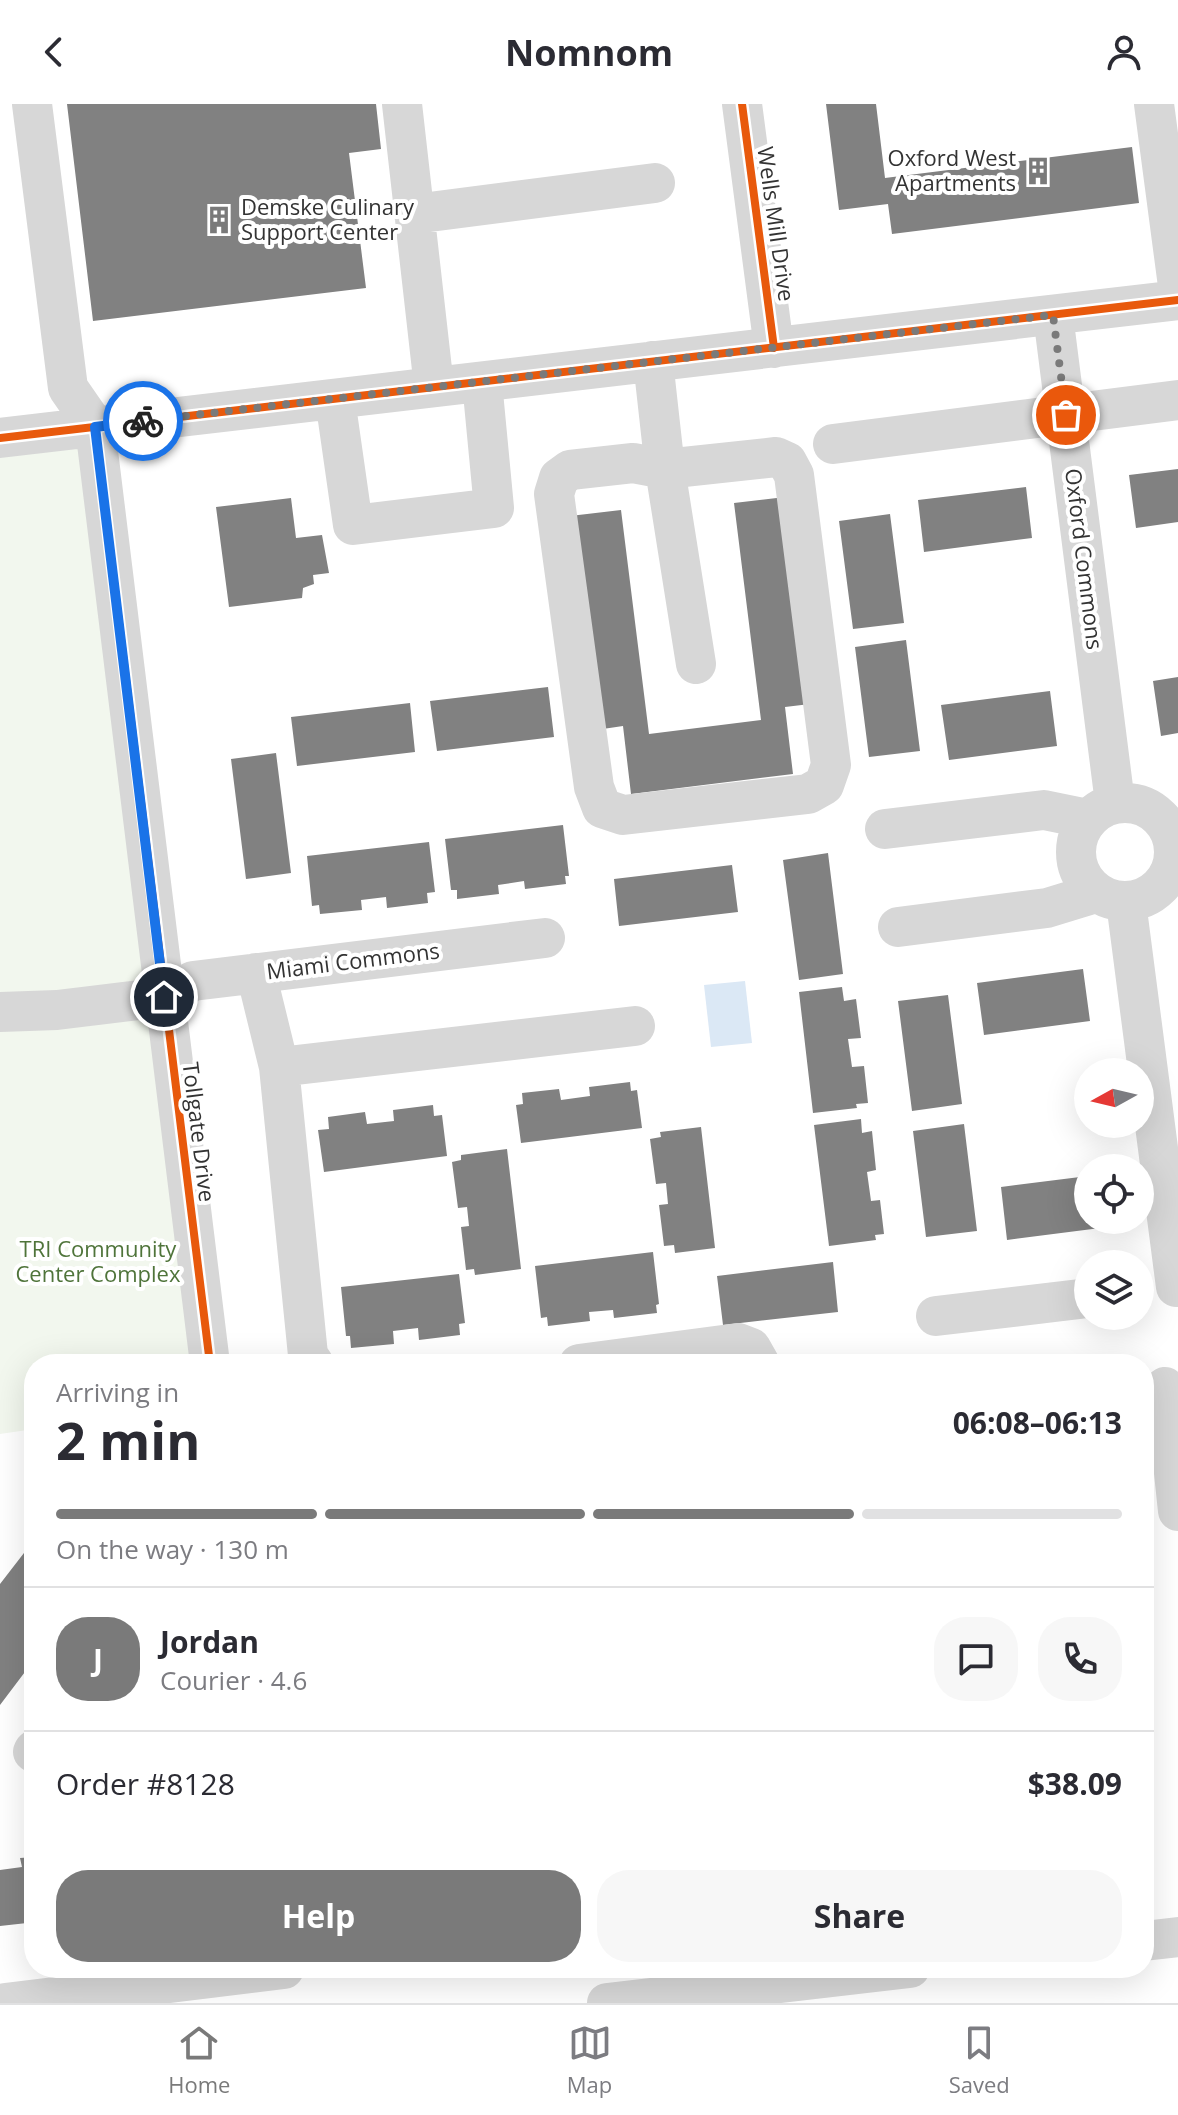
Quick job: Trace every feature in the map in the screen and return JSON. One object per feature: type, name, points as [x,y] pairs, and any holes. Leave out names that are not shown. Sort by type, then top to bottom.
[{"type":"street","points":[[402,104],[434,387]]},
{"type":"street","name":"Wells Mill Drive","points":[[742,104],[774,348]]},
{"type":"street","points":[[1154,104],[1178,286]]},
{"type":"street","points":[[1164,104],[1178,123]]},
{"type":"street","points":[[22,115],[68,388],[95,427]]},
{"type":"street","points":[[414,214],[655,183]]},
{"type":"street","points":[[0,438],[1178,300]]},
{"type":"street","name":"Oxford Commons","points":[[1053,315],[1066,415],[1133,809]]},
{"type":"street","points":[[653,361],[665,469],[696,664]]},
{"type":"street","points":[[335,399],[353,525],[494,508],[482,382]]},
{"type":"street","points":[[833,444],[1178,400]]},
{"type":"street","name":"Tollgate Drive","points":[[95,427],[209,1354]]},
{"type":"street","points":[[776,457],[787,462],[794,475],[831,765],[824,785],[808,794],[623,815],[602,808],[594,787],[554,494],[559,478],[570,470],[633,463],[665,469],[776,457]]},
{"type":"street","points":[[885,829],[1044,810],[1133,809]]},
{"type":"street","name":"Oxford Commons","points":[[1133,809],[1164,822],[1172,838],[1174,852],[1171,885],[1150,896],[1111,897],[1084,881],[1076,865],[1075,847],[1079,833],[1133,809]]},
{"type":"street","points":[[898,927],[1111,897]]},
{"type":"street","name":"Oxford Commons","points":[[1111,897],[1165,1288]]},
{"type":"street","name":"Miami Commons","points":[[0,1012],[57,1010],[164,997],[193,981],[545,938]]},
{"type":"street","points":[[256,973],[279,1067],[308,1354]]},
{"type":"street","points":[[279,1067],[635,1026]]},
{"type":"street","points":[[936,1316],[1074,1300]]},
{"type":"street","points":[[655,1354],[738,1343],[751,1348],[754,1354]]},
{"type":"street","points":[[1162,1387],[1178,1511]]},
{"type":"street","points":[[1154,1940],[1178,1937]]},
{"type":"street","points":[[5,2003],[204,1978]]},
{"type":"street","points":[[285,1978],[288,2003]]},
{"type":"street","points":[[607,2003],[823,1978]]},
{"type":"green space","name":"TRI Community Center Complex","points":[[95,427],[209,1354],[24,1354],[24,1430],[0,1434],[0,438]]},
{"type":"shaded area","points":[[745,981],[752,1043],[711,1047],[704,985]]},
{"type":"building","name":"Demske Culinary Support Center","points":[[67,104],[376,104],[381,149],[349,153],[366,288],[93,321]]},
{"type":"building","name":"Oxford West Apartments","points":[[826,104],[876,104],[885,178],[1132,147],[1139,203],[892,234],[888,204],[839,210]]},
{"type":"building","points":[[1178,469],[1178,522],[1136,528],[1129,475]]},
{"type":"building","points":[[1026,487],[1032,538],[924,552],[918,500]]},
{"type":"building","points":[[785,497],[810,704],[785,707],[793,774],[631,794],[623,726],[596,730],[570,516],[621,510],[649,734],[761,720],[734,503]]},
{"type":"building","points":[[291,498],[296,538],[322,535],[329,573],[313,575],[314,584],[303,588],[302,598],[229,607],[216,507]]},
{"type":"building","points":[[890,514],[904,623],[853,629],[839,521]]},
{"type":"building","points":[[906,640],[920,751],[869,757],[855,647]]},
{"type":"building","points":[[1178,677],[1178,733],[1161,736],[1153,681]]},
{"type":"building","points":[[548,687],[554,737],[437,751],[430,701]]},
{"type":"building","points":[[1050,691],[1057,746],[949,760],[941,705]]},
{"type":"building","points":[[410,703],[415,752],[297,766],[291,717]]},
{"type":"building","points":[[276,753],[291,873],[246,879],[231,759]]},
{"type":"building","points":[[563,825],[569,876],[565,876],[566,884],[525,889],[524,881],[498,885],[499,894],[457,899],[457,890],[451,890],[445,839]]},
{"type":"building","points":[[429,842],[435,892],[427,893],[428,903],[387,908],[386,897],[361,900],[362,910],[320,914],[319,905],[312,906],[307,856]]},
{"type":"building","points":[[828,853],[843,974],[799,980],[783,860]]},
{"type":"building","points":[[732,865],[738,912],[619,926],[614,879]]},
{"type":"building","points":[[1083,969],[1090,1021],[984,1035],[977,983]]},
{"type":"building","points":[[842,987],[844,1001],[856,999],[861,1038],[848,1039],[852,1067],[864,1066],[868,1103],[856,1104],[857,1108],[813,1113],[799,992]]},
{"type":"building","points":[[948,995],[962,1104],[912,1111],[898,1001]]},
{"type":"building","points":[[630,1082],[631,1091],[637,1090],[642,1128],[521,1143],[516,1105],[523,1104],[522,1093],[559,1089],[561,1100],[590,1096],[589,1087]]},
{"type":"building","points":[[433,1105],[434,1116],[442,1115],[447,1156],[324,1172],[318,1130],[329,1129],[328,1117],[365,1112],[367,1124],[394,1121],[393,1110]]},
{"type":"building","points":[[861,1119],[862,1133],[872,1131],[876,1170],[867,1172],[871,1201],[880,1200],[884,1234],[875,1235],[876,1240],[829,1246],[814,1125]]},
{"type":"building","points":[[964,1124],[977,1231],[926,1237],[913,1131]]},
{"type":"building","points":[[701,1127],[715,1248],[675,1253],[674,1245],[664,1246],[659,1205],[668,1204],[666,1183],[656,1184],[650,1139],[661,1137],[660,1132]]},
{"type":"building","points":[[507,1149],[521,1269],[475,1275],[474,1269],[466,1270],[461,1227],[469,1226],[467,1207],[458,1208],[452,1162],[461,1160],[461,1155]]},
{"type":"building","points":[[1074,1178],[1074,1231],[1007,1240],[1001,1187]]},
{"type":"building","points":[[653,1252],[659,1304],[656,1305],[657,1313],[614,1318],[613,1310],[589,1312],[590,1321],[548,1326],[547,1317],[541,1318],[535,1266]]},
{"type":"building","points":[[833,1262],[838,1312],[723,1325],[717,1276]]},
{"type":"building","points":[[459,1274],[465,1323],[459,1324],[460,1335],[419,1340],[418,1328],[393,1331],[394,1344],[351,1348],[350,1336],[346,1336],[341,1287]]},
{"type":"building","points":[[24,1553],[24,1673],[0,1705],[0,1584]]},
{"type":"building","points":[[20,1858],[24,1858],[24,1923],[0,1926],[0,1870],[22,1867]]},
{"type":"cycle path","points":[[742,104],[774,348]]},
{"type":"cycle path","points":[[0,438],[1178,300]]},
{"type":"cycle path","points":[[95,427],[209,1354]]},
{"type":"way so far","points":[[143,421],[1053,315],[1066,415]]},
{"type":"place","name":"Oxford West Apartments","points":[[1038,171]]},
{"type":"place","name":"Demske Culinary Support Center","points":[[219,220]]},
{"type":"route","points":[[143,421],[95,427],[164,997]]}]
